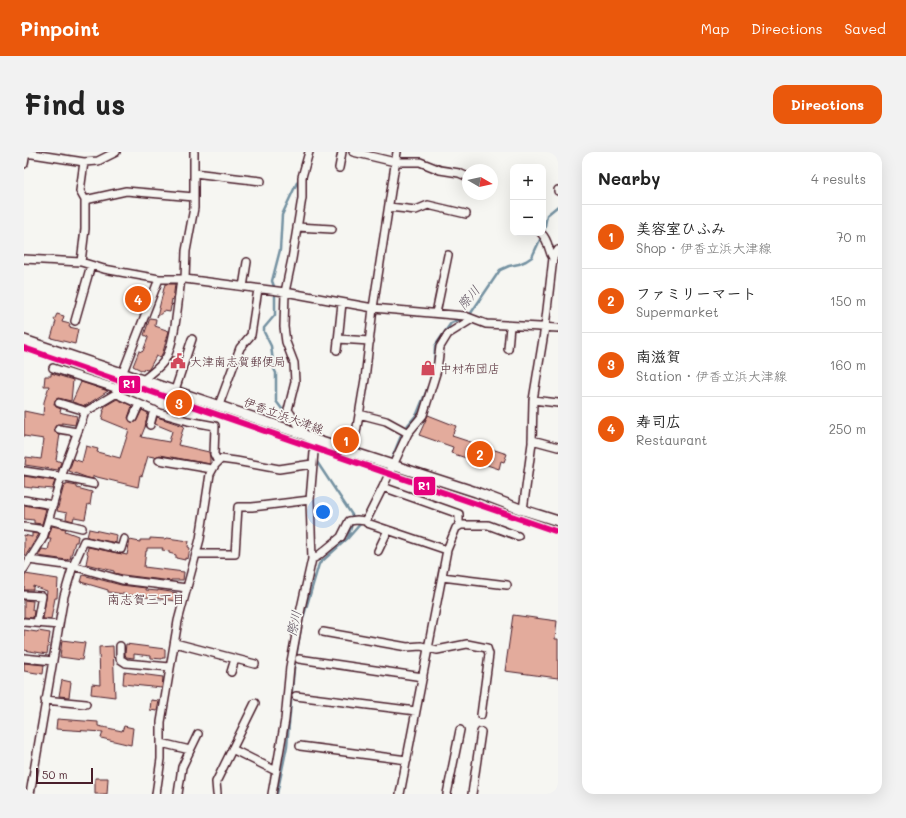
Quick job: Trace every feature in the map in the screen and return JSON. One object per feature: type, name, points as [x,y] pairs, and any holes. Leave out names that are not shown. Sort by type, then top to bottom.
[{"type":"main road","name":"伊香立浜大津線","points":[[24,340],[219,405],[305,435],[315,440],[353,451],[558,521]]},
{"type":"street","points":[[24,164],[26,153],[84,162],[98,161],[116,152]]},
{"type":"street","points":[[144,380],[165,360],[172,343],[194,208],[194,152]]},
{"type":"street","points":[[305,435],[288,410],[295,382],[294,363],[286,342],[284,327],[283,292],[292,259],[302,198],[302,177],[309,152]]},
{"type":"street","points":[[339,168],[342,152]]},
{"type":"street","points":[[353,152],[395,162],[420,162],[440,170],[462,174]]},
{"type":"street","points":[[353,451],[365,379],[373,308],[397,152]]},
{"type":"street","points":[[81,262],[85,229],[85,200],[80,191],[84,162]]},
{"type":"street","points":[[194,172],[261,181]]},
{"type":"street","points":[[85,200],[126,191],[194,196]]},
{"type":"street","points":[[389,207],[416,210],[428,206],[466,214]]},
{"type":"street","points":[[297,227],[332,229]]},
{"type":"street","points":[[544,236],[550,254],[553,258]]},
{"type":"street","points":[[523,510],[532,440],[533,400],[545,326],[553,258],[558,250]]},
{"type":"street","points":[[436,313],[448,255]]},
{"type":"street","points":[[24,259],[81,262],[104,269],[159,278],[183,279],[270,290],[373,308],[436,313],[470,318],[486,324],[545,326],[558,328]]},
{"type":"street","points":[[243,287],[247,262]]},
{"type":"street","points":[[76,321],[91,265]]},
{"type":"street","points":[[24,569],[43,538],[61,477],[85,412],[117,391],[159,278]]},
{"type":"street","points":[[219,405],[240,348],[251,335],[258,289]]},
{"type":"street","points":[[337,350],[342,303]]},
{"type":"street","points":[[366,521],[408,432],[423,415],[437,370],[440,347],[448,334],[470,318]]},
{"type":"street","points":[[508,348],[510,326]]},
{"type":"street","points":[[175,390],[192,339]]},
{"type":"street","points":[[338,339],[370,341]]},
{"type":"street","points":[[53,368],[117,391],[121,396],[154,410],[188,421],[215,426],[214,454],[218,462]]},
{"type":"street","points":[[533,400],[558,403]]},
{"type":"street","points":[[59,403],[85,412]]},
{"type":"street","points":[[134,418],[139,404]]},
{"type":"street","points":[[150,425],[154,410]]},
{"type":"street","points":[[359,414],[386,421],[408,432]]},
{"type":"street","points":[[59,429],[77,432]]},
{"type":"street","points":[[272,794],[285,720],[290,667],[312,559],[310,500],[312,464],[316,444],[315,440]]},
{"type":"street","points":[[532,440],[558,447]]},
{"type":"street","points":[[156,794],[161,759],[161,722],[170,667],[178,621],[200,539],[212,469],[221,459],[279,469],[312,464]]},
{"type":"street","points":[[159,460],[212,469]]},
{"type":"street","points":[[24,472],[61,477],[94,484]]},
{"type":"street","points":[[383,487],[459,514],[458,526],[447,550],[400,794]]},
{"type":"street","points":[[24,500],[53,505]]},
{"type":"street","points":[[196,554],[235,554],[238,507],[252,507],[310,500]]},
{"type":"street","points":[[49,520],[82,528]]},
{"type":"street","points":[[312,559],[342,537],[349,521],[358,520],[366,521],[367,523],[447,550]]},
{"type":"street","points":[[458,526],[488,525],[518,536]]},
{"type":"street","points":[[24,528],[45,530]]},
{"type":"street","points":[[378,551],[388,530]]},
{"type":"street","points":[[30,794],[64,596],[73,566],[84,541],[121,549],[124,539]]},
{"type":"street","points":[[29,560],[73,566],[122,580],[187,588]]},
{"type":"street","points":[[442,577],[507,585]]},
{"type":"street","points":[[24,595],[42,596],[37,623]]},
{"type":"street","points":[[24,622],[59,625]]},
{"type":"street","points":[[323,632],[406,647],[421,646],[437,650],[467,644],[487,648],[489,654],[481,715]]},
{"type":"street","points":[[175,642],[255,664]]},
{"type":"street","points":[[120,646],[120,659],[126,663],[170,667]]},
{"type":"street","points":[[24,658],[53,661]]},
{"type":"street","points":[[231,672],[235,659]]},
{"type":"street","points":[[299,659],[423,677]]},
{"type":"street","points":[[296,696],[416,711]]},
{"type":"street","points":[[45,700],[86,704]]},
{"type":"street","points":[[217,794],[216,782],[255,703]]},
{"type":"street","points":[[447,794],[460,730]]},
{"type":"street","points":[[472,794],[481,732]]},
{"type":"street","points":[[178,794],[182,767],[198,734]]},
{"type":"street","points":[[161,743],[190,750]]},
{"type":"street","points":[[300,746],[407,760]]},
{"type":"street","points":[[232,750],[276,770]]},
{"type":"building","points":[[165,284],[175,284],[171,305],[173,304],[170,312],[164,311],[157,317]]},
{"type":"building","points":[[133,289],[146,293],[143,302],[128,297]]},
{"type":"building","points":[[57,314],[64,316],[62,322],[70,324],[69,327],[78,329],[75,344],[51,338],[56,321],[54,320]]},
{"type":"building","points":[[150,318],[156,319],[155,326],[169,331],[160,358],[156,356],[149,369],[144,369],[143,371],[133,366],[139,351],[143,351],[148,338],[144,335]]},
{"type":"building","points":[[172,356],[178,358],[176,363],[170,361]]},
{"type":"building","points":[[51,373],[73,380],[71,401],[58,398],[55,400],[54,404],[56,407],[61,409],[60,412],[77,416],[75,425],[62,423],[57,424],[54,428],[56,433],[60,434],[56,460],[61,462],[58,470],[25,465],[26,457],[41,459],[44,439],[24,436],[24,411],[43,415],[44,402],[49,386],[44,386],[45,376],[51,376]]},
{"type":"building","points":[[81,382],[108,391],[85,406],[72,402]]},
{"type":"building","points":[[117,399],[132,406],[128,418],[131,422],[136,422],[142,410],[148,413],[141,437],[169,442],[172,431],[155,424],[157,417],[184,426],[178,445],[209,452],[210,464],[160,455],[155,457],[148,456],[142,476],[140,475],[138,487],[93,476],[93,479],[88,478],[69,471],[73,459],[82,462],[86,446],[98,449],[97,452],[120,458],[129,430],[102,419],[105,406]]},
{"type":"building","points":[[428,415],[456,426],[452,436],[507,454],[504,462],[501,461],[499,469],[451,453],[453,447],[419,435]]},
{"type":"building","points":[[24,476],[55,481],[52,489],[24,487]]},
{"type":"building","points":[[66,484],[77,486],[77,488],[92,492],[90,505],[88,504],[85,519],[74,517],[73,521],[66,519],[67,513],[57,511],[64,485],[66,486]]},
{"type":"building","points":[[24,505],[46,509],[42,524],[34,523],[34,520],[24,519]]},
{"type":"building","points":[[52,526],[66,529],[65,531],[78,536],[70,559],[67,560],[38,556],[42,549],[48,550],[51,538],[48,538]]},
{"type":"building","points":[[89,529],[117,535],[116,543],[87,537]]},
{"type":"building","points":[[32,533],[39,534],[26,555],[24,555],[24,535],[32,537]]},
{"type":"building","points":[[150,538],[167,538],[189,541],[188,547],[190,548],[188,559],[185,558],[185,560],[176,558],[176,555],[169,553],[169,551],[162,550],[163,548],[147,548],[146,551],[144,567],[184,572],[183,580],[171,581],[123,575],[114,573],[114,571],[86,564],[88,547],[127,555],[130,540],[140,542],[140,540],[150,540]]},
{"type":"building","points":[[25,574],[58,579],[57,598],[55,598],[51,619],[43,619],[47,591],[33,586],[33,590],[24,590]]},
{"type":"building","points":[[83,575],[121,585],[146,588],[146,590],[177,593],[176,601],[108,592],[108,590],[81,582]]},
{"type":"building","points":[[24,600],[33,601],[33,618],[24,617]]},
{"type":"building","points":[[513,615],[557,621],[555,639],[558,639],[558,678],[505,671]]},
{"type":"building","points":[[24,630],[50,633],[47,654],[24,650]]},
{"type":"building","points":[[62,640],[85,643],[82,660],[60,657]]},
{"type":"building","points":[[126,644],[165,649],[165,658],[151,658],[151,656],[134,654],[134,658],[126,657]]},
{"type":"building","points":[[113,646],[115,697],[91,694],[92,684],[100,685],[99,647]]},
{"type":"building","points":[[24,663],[44,665],[43,674],[24,671]]},
{"type":"building","points":[[124,672],[163,677],[162,688],[123,684]]},
{"type":"building","points":[[62,680],[71,682],[69,697],[59,696]]},
{"type":"building","points":[[151,700],[159,701],[157,711],[150,710]]},
{"type":"building","points":[[57,719],[98,722],[98,726],[122,731],[124,726],[133,728],[131,745],[101,738],[103,732],[56,729]]},
{"type":"building","points":[[95,778],[108,778],[107,794],[95,794]]},
{"type":"waterway","points":[[291,421],[276,401],[276,373],[274,369],[271,346],[264,332],[264,328],[275,315],[275,289],[272,281],[280,250],[282,215],[300,176]]},
{"type":"waterway","name":"際川","points":[[469,316],[500,270],[519,264],[532,257],[544,231],[547,215],[558,206]]},
{"type":"waterway","name":"際川","points":[[434,370],[435,346],[451,323],[463,318]]},
{"type":"waterway","name":"際川","points":[[392,458],[403,431],[417,414],[428,387]]},
{"type":"waterway","points":[[317,462],[354,518],[348,537]]},
{"type":"waterway","name":"際川","points":[[277,794],[287,746],[294,669],[302,622],[319,564],[348,538],[362,522]]},
{"type":"transit line","name":"R1","points":[[24,348],[558,532]]},
{"type":"place","name":"寿司広","points":[[138,299]]},
{"type":"place","name":"大津南志賀郵便局","points":[[178,361]]},
{"type":"place","name":"中村布団店","points":[[428,368]]},
{"type":"place","name":"南滋賀","points":[[179,403]]},
{"type":"place","name":"美容室ひふみ","points":[[346,440]]},
{"type":"place","name":"ファミリーマート","points":[[480,454]]},
{"type":"district","name":"南志賀三丁目","points":[[146,598]]}]
